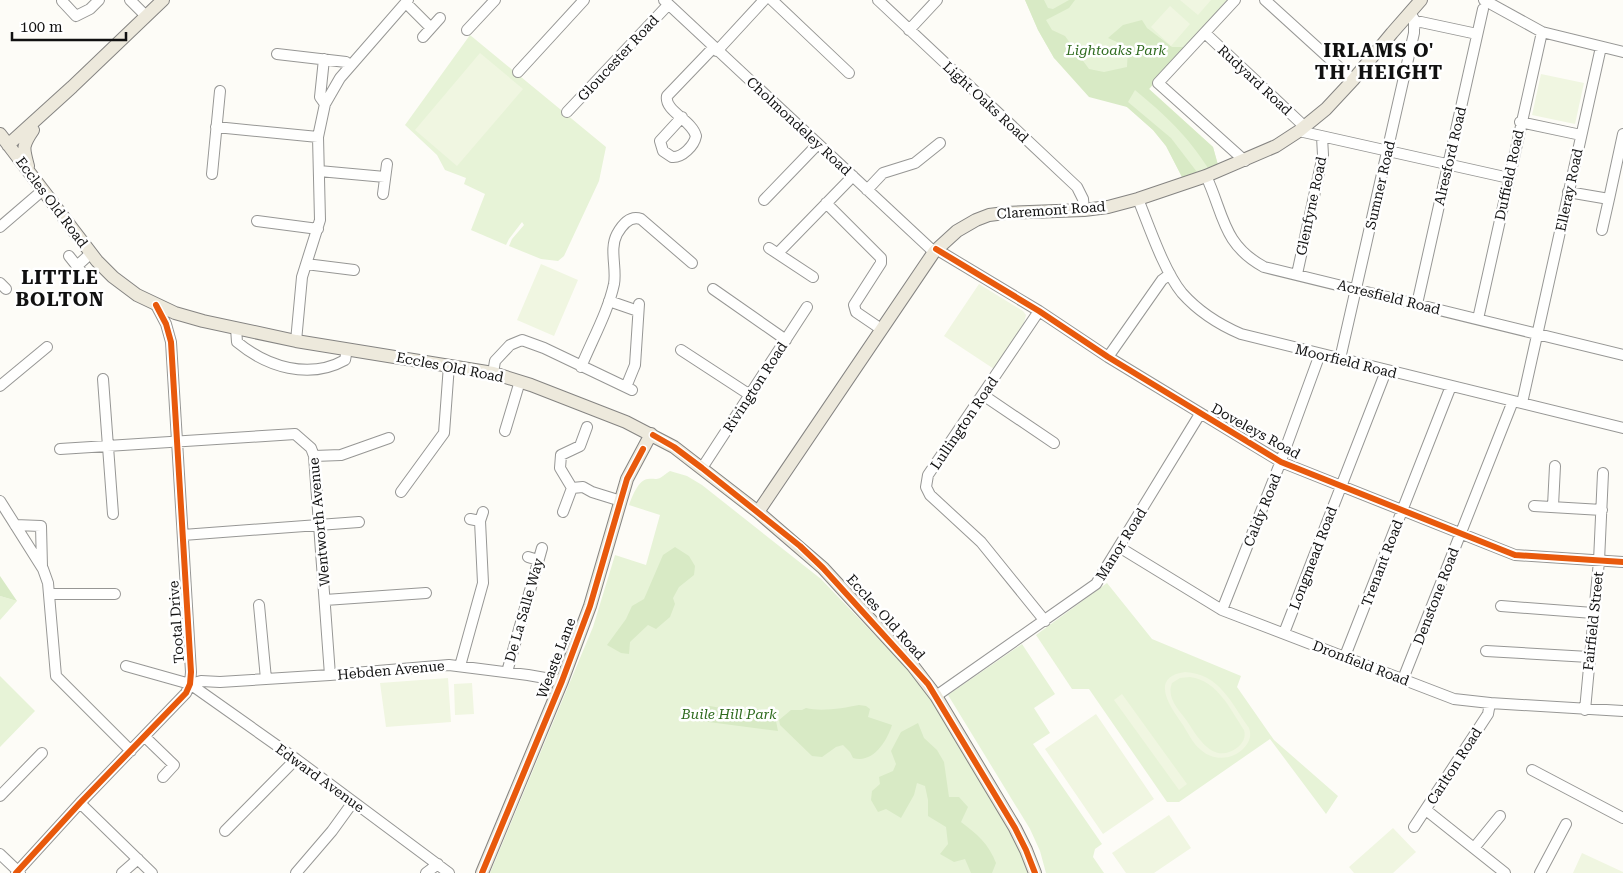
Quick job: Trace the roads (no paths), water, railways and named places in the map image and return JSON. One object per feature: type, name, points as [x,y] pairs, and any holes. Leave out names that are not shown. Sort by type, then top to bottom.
[{"type":"main road","points":[[8,145],[38,119],[163,0]]},
{"type":"main road","name":"Claremont Road","points":[[758,512],[935,250],[950,237],[966,225],[989,215],[1084,210],[1108,207],[1138,199],[1206,176],[1276,146],[1302,129],[1326,109],[1412,18],[1420,0]]},
{"type":"main road","points":[[29,171],[24,153],[24,144],[38,119]]},
{"type":"main road","name":"Eccles Old Road","points":[[0,134],[92,253],[113,277],[137,295],[156,305],[175,313],[296,341],[493,373],[520,381],[626,422],[674,447],[758,512],[823,568],[913,666],[936,696],[1014,828],[1026,850],[1035,873]]},
{"type":"main road","name":"Weaste Lane","points":[[482,873],[562,680],[590,606],[627,479],[651,434]]},
{"type":"street","points":[[62,1],[76,16],[90,9],[99,0]]},
{"type":"street","points":[[130,0],[146,16]]},
{"type":"street","points":[[467,30],[495,0]]},
{"type":"street","points":[[518,72],[584,0]]},
{"type":"street","points":[[682,117],[668,106],[668,96],[764,0]]},
{"type":"street","points":[[772,0],[849,73]]},
{"type":"street","name":"Light Oaks Road","points":[[878,0],[1077,187],[1083,199],[1084,210]]},
{"type":"street","points":[[909,30],[937,0]]},
{"type":"street","points":[[1235,0],[1158,83],[1245,160]]},
{"type":"street","points":[[1265,0],[1353,80]]},
{"type":"street","points":[[296,341],[302,277],[318,229],[320,208],[318,137],[325,104],[350,65],[406,1],[431,28]]},
{"type":"street","name":"Cholmondeley Road","points":[[666,2],[817,144],[935,250]]},
{"type":"street","name":"Gloucester Road","points":[[567,112],[666,2]]},
{"type":"street","points":[[1483,4],[1542,32],[1623,52]]},
{"type":"street","name":"Alresford Road","points":[[1417,304],[1483,4]]},
{"type":"street","points":[[423,37],[440,18]]},
{"type":"street","points":[[1412,18],[1421,22],[1477,34]]},
{"type":"street","name":"Sumner Road","points":[[1340,358],[1388,151],[1412,18]]},
{"type":"street","name":"Duffield Road","points":[[1478,319],[1520,122],[1542,32]]},
{"type":"street","name":"Rudyard Road","points":[[1205,34],[1302,129]]},
{"type":"street","name":"Elleray Road","points":[[1517,402],[1538,333],[1601,47]]},
{"type":"street","points":[[277,54],[346,62],[350,65]]},
{"type":"street","points":[[324,59],[320,96],[325,104]]},
{"type":"street","points":[[212,174],[220,91]]},
{"type":"street","points":[[1520,122],[1581,136]]},
{"type":"street","points":[[216,127],[318,137]]},
{"type":"street","points":[[1302,129],[1322,137],[1508,178]]},
{"type":"street","points":[[1602,230],[1623,134]]},
{"type":"street","name":"Glenfyne Road","points":[[1297,274],[1323,155],[1322,137]]},
{"type":"street","points":[[867,190],[882,173],[916,163],[940,143]]},
{"type":"street","points":[[764,200],[817,144]]},
{"type":"street","points":[[383,194],[387,164]]},
{"type":"street","points":[[319,170],[385,178]]},
{"type":"street","points":[[813,277],[774,250],[853,176]]},
{"type":"street","name":"Acresfield Road","points":[[1206,176],[1230,236],[1241,250],[1264,267],[1623,355]]},
{"type":"street","points":[[0,227],[43,190]]},
{"type":"street","points":[[1568,192],[1609,199]]},
{"type":"street","name":"Moorfield Road","points":[[1138,199],[1170,274],[1182,293],[1210,317],[1230,329],[1241,334],[1386,371],[1623,428]]},
{"type":"street","points":[[826,203],[882,258],[881,263],[854,305],[856,312],[882,329]]},
{"type":"street","points":[[581,367],[609,301],[614,282],[615,239],[630,219],[641,220],[692,263]]},
{"type":"street","points":[[257,221],[318,229]]},
{"type":"street","name":"Doveleys Road","points":[[935,250],[1281,462],[1515,555],[1623,562]]},
{"type":"street","points":[[77,266],[92,253]]},
{"type":"street","points":[[69,256],[84,275]]},
{"type":"street","points":[[306,264],[354,270]]},
{"type":"street","points":[[1108,357],[1162,280],[1170,274]]},
{"type":"street","points":[[713,290],[786,340]]},
{"type":"street","points":[[493,373],[495,361],[510,345],[522,340],[544,348],[629,388],[635,365],[639,307],[609,301]]},
{"type":"street","name":"Tootal Drive","points":[[156,305],[166,324],[171,342],[191,672],[190,684]]},
{"type":"street","name":"Rivington Road","points":[[702,468],[807,307]]},
{"type":"street","name":"Lullington Road","points":[[1039,312],[928,475],[926,487],[933,498],[968,529],[992,554],[1046,621]]},
{"type":"street","name":"Tootal Drive","points":[[171,342],[175,313]]},
{"type":"street","points":[[236,328],[237,342],[249,352],[268,362],[287,368],[313,370],[338,364],[345,360],[347,349]]},
{"type":"street","points":[[0,386],[47,347]]},
{"type":"street","points":[[681,350],[750,396]]},
{"type":"street","name":"Caldy Road","points":[[1222,610],[1281,462],[1320,354]]},
{"type":"street","points":[[401,492],[444,433],[449,365]]},
{"type":"street","name":"Longmead Road","points":[[1284,633],[1386,371]]},
{"type":"street","points":[[103,379],[113,514]]},
{"type":"street","points":[[505,431],[520,381]]},
{"type":"street","name":"Trenant Road","points":[[1345,656],[1451,386]]},
{"type":"street","points":[[983,395],[1054,443]]},
{"type":"street","name":"Denstone Road","points":[[1403,679],[1460,534],[1517,402]]},
{"type":"street","name":"Manor Road","points":[[936,696],[1046,621],[1096,584],[1200,414]]},
{"type":"street","points":[[572,488],[560,468],[561,455],[580,446],[587,428]]},
{"type":"street","name":"Wentworth Avenue","points":[[60,449],[296,434],[311,448],[314,456],[330,675]]},
{"type":"street","points":[[314,456],[341,455],[389,438]]},
{"type":"street","points":[[1554,506],[1555,466]]},
{"type":"street","name":"Fairfield Street","points":[[1585,710],[1599,561],[1603,473]]},
{"type":"street","points":[[572,488],[584,487],[592,492],[621,501]]},
{"type":"street","points":[[563,512],[572,488]]},
{"type":"street","points":[[0,501],[42,568],[48,583],[56,676],[132,751]]},
{"type":"street","points":[[1534,506],[1602,510]]},
{"type":"street","points":[[460,666],[483,583],[478,517]]},
{"type":"street","points":[[183,535],[359,522]]},
{"type":"street","points":[[15,525],[41,526],[42,568]]},
{"type":"street","name":"Dronfield Road","points":[[1119,547],[1222,610],[1454,699],[1585,710],[1623,711]]},
{"type":"street","name":"De La Salle Way","points":[[507,672],[533,558],[542,548]]},
{"type":"street","points":[[325,600],[426,593]]},
{"type":"street","points":[[49,594],[114,594]]},
{"type":"street","points":[[259,605],[266,679]]},
{"type":"street","points":[[1501,606],[1594,613]]},
{"type":"street","points":[[1486,651],[1589,657]]},
{"type":"street","points":[[0,854],[18,872],[80,803],[186,693],[190,684],[126,666]]},
{"type":"street","name":"Hebden Avenue","points":[[190,684],[201,681],[220,682],[460,666],[562,680]]},
{"type":"street","points":[[207,696],[220,682]]},
{"type":"street","name":"Edward Avenue","points":[[190,684],[296,759],[449,873]]},
{"type":"street","name":"Carlton Road","points":[[1414,827],[1488,714],[1490,703]]},
{"type":"street","points":[[145,737],[174,765],[163,777]]},
{"type":"street","points":[[0,796],[42,753]]},
{"type":"street","points":[[225,831],[296,759]]},
{"type":"street","points":[[1532,770],[1623,818]]},
{"type":"street","points":[[296,873],[353,802]]},
{"type":"street","points":[[80,803],[152,873]]},
{"type":"street","points":[[1426,810],[1505,873]]},
{"type":"street","points":[[1474,848],[1500,816]]},
{"type":"street","points":[[1540,873],[1566,824]]},
{"type":"street","points":[[122,873],[138,859]]},
{"type":"street","points":[[426,873],[438,864]]},
{"type":"district","name":"IRLAMS O' TH' HEIGHT","points":[[1379,61]]},
{"type":"district","name":"LITTLE BOLTON","points":[[60,288]]},
{"type":"park label","name":"Lightoaks Park","points":[[1116,50]]},
{"type":"park label","name":"Buile Hill Park","points":[[729,714]]}]
